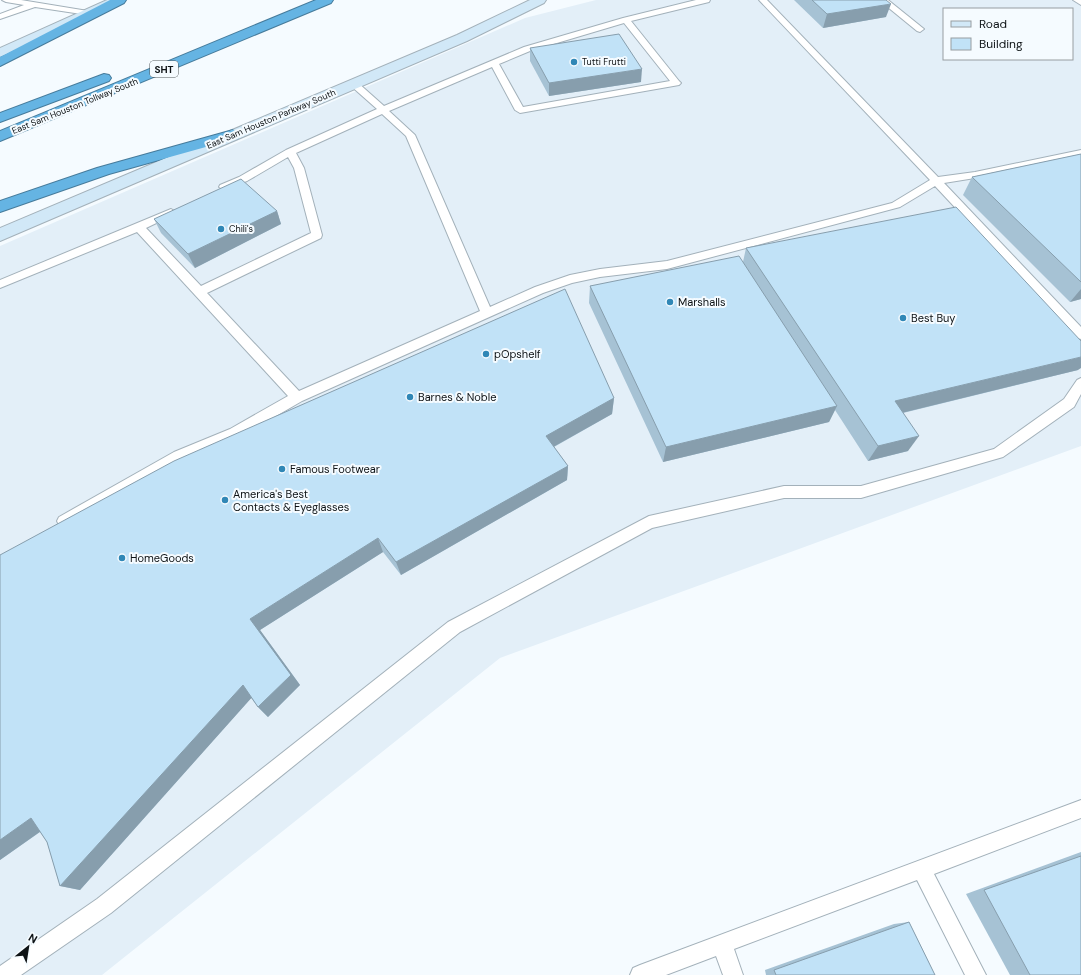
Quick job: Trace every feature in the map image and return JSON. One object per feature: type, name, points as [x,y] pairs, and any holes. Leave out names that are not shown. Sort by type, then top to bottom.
[{"type":"highway","points":[[0,62],[118,0]]},
{"type":"highway","name":"East Sam Houston Tollway South","points":[[0,136],[327,0]]},
{"type":"highway","name":"East Sam Houston Tollway South","points":[[0,118],[118,72],[249,18]]},
{"type":"highway","points":[[0,207],[103,172],[233,135]]},
{"type":"main road","points":[[0,53],[118,0]]},
{"type":"main road","name":"East Sam Houston Parkway South","points":[[0,235],[462,38],[540,0]]},
{"type":"lane","points":[[9,0],[88,14]]},
{"type":"lane","points":[[215,192],[243,179],[290,152],[383,110],[527,49],[626,20],[706,0]]},
{"type":"lane","points":[[763,0],[1081,335]]},
{"type":"lane","points":[[883,0],[920,29]]},
{"type":"lane","points":[[1077,0],[1081,3]]},
{"type":"lane","points":[[0,17],[35,4]]},
{"type":"lane","points":[[494,62],[520,110],[676,83],[626,20]]},
{"type":"lane","points":[[354,84],[410,135],[486,312]]},
{"type":"lane","points":[[199,292],[317,234],[299,168],[290,152]]},
{"type":"lane","points":[[55,525],[179,456],[234,432],[298,397],[486,312],[570,279],[600,273],[667,265],[896,205],[936,181],[975,175],[1081,153]]},
{"type":"lane","points":[[0,284],[139,227],[180,208]]},
{"type":"lane","points":[[139,227],[298,397]]},
{"type":"lane","points":[[4,975],[104,906],[454,627],[649,522],[784,492],[861,492],[998,453],[1070,404],[1081,383]]},
{"type":"lane","points":[[640,975],[1081,809]]},
{"type":"lane","points":[[921,869],[976,975]]},
{"type":"lane","points":[[722,944],[733,975]]},
{"type":"shaded area","points":[[596,0],[1081,0],[1081,446],[500,658],[102,975],[0,975],[0,246],[525,18]]},
{"type":"building","points":[[812,0],[886,0],[891,4],[827,14]]},
{"type":"building","points":[[619,34],[642,69],[549,83],[530,48]]},
{"type":"building","points":[[1081,154],[1081,282],[972,177]]},
{"type":"building","name":"Chili's","points":[[241,179],[277,211],[188,254],[154,219]]},
{"type":"building","name":"Best Buy","points":[[956,207],[1081,341],[1081,357],[895,401],[919,436],[878,446],[746,248]]},
{"type":"building","points":[[739,256],[837,406],[666,447],[590,286]]},
{"type":"building","points":[[565,289],[614,398],[546,436],[568,466],[396,562],[378,538],[250,619],[291,675],[258,707],[243,685],[60,886],[47,842],[31,818],[0,840],[0,555],[174,461]]},
{"type":"building","points":[[1081,856],[1081,975],[1030,975],[984,890]]},
{"type":"building","points":[[909,922],[935,975],[776,975],[774,970]]},
{"type":"place","name":"Tutti Frutti","points":[[574,62]]},
{"type":"place","name":"Chili's","points":[[221,229]]},
{"type":"place","name":"Marshalls","points":[[670,302]]},
{"type":"place","name":"Best Buy","points":[[903,318]]},
{"type":"place","name":"pOpshelf","points":[[486,354]]},
{"type":"place","name":"Barnes & Noble","points":[[410,397]]},
{"type":"place","name":"Famous Footwear","points":[[282,469]]},
{"type":"place","name":"America's Best Contacts & Eyeglasses","points":[[225,500]]},
{"type":"place","name":"HomeGoods","points":[[122,558]]}]
